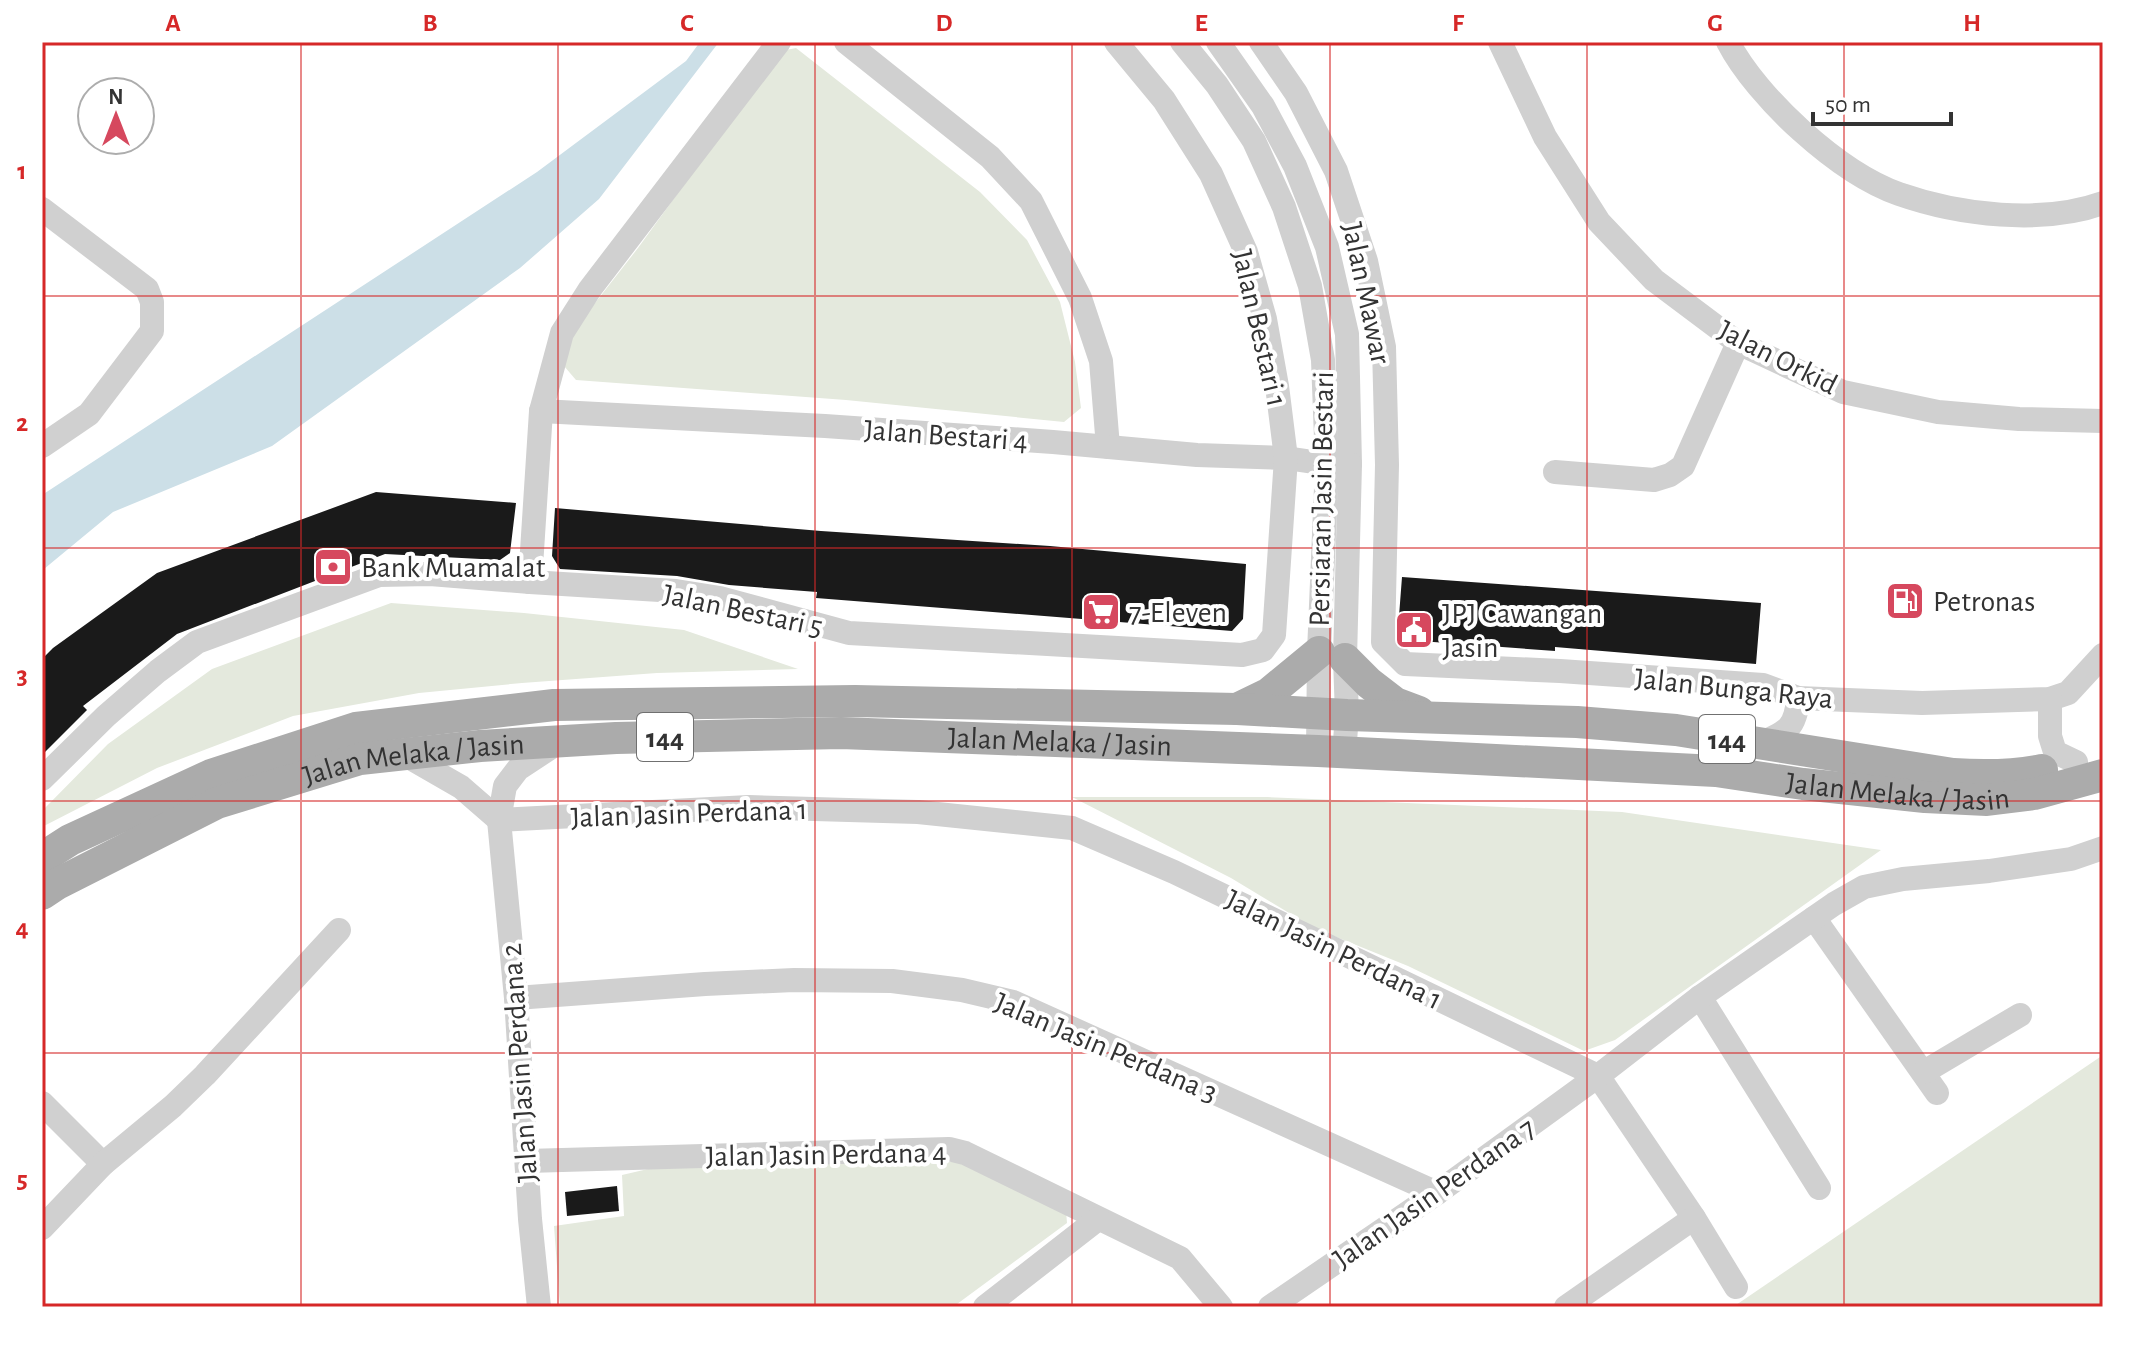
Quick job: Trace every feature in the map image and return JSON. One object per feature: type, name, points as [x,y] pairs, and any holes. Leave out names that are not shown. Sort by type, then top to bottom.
[{"type":"main road","points":[[1237,709],[1332,655],[1395,703],[1432,717]]},
{"type":"main road","name":"Jalan Melaka / Jasin","points":[[42,858],[70,840],[211,775],[356,728],[554,705],[855,701],[1237,709],[1577,722],[1662,729],[1953,774],[2022,774],[2094,764]]},
{"type":"main road","name":"Jalan Melaka / Jasin","points":[[42,894],[217,803],[360,759],[480,746],[616,738],[841,733],[1716,771],[1803,784],[1987,800],[2034,794],[2094,764]]},
{"type":"street","points":[[530,582],[541,411],[562,333],[590,289],[779,42]]},
{"type":"street","points":[[846,42],[990,157],[1031,201],[1080,298],[1101,361],[1108,447]]},
{"type":"street","name":"Jalan Bestari 1","points":[[1116,42],[1164,100],[1211,174],[1246,252],[1265,319],[1286,458]]},
{"type":"street","name":"Persiaran Jasin Bestari","points":[[1182,42],[1217,85],[1254,141],[1284,207],[1310,286],[1338,464]]},
{"type":"street","name":"Persiaran Jasin Bestari","points":[[1218,42],[1263,106],[1295,166],[1327,247],[1347,334],[1338,464],[1331,752]]},
{"type":"street","name":"Jalan Mawar","points":[[1261,42],[1296,93],[1336,171],[1366,261],[1384,347],[1386,567]]},
{"type":"street","name":"Jalan Orkid","points":[[1500,42],[1545,137],[1599,222],[1654,280],[1738,343],[1843,392],[1938,412],[2019,419],[2103,421]]},
{"type":"street","points":[[1728,42],[1756,83],[1790,120],[1836,159],[1898,193],[2000,215],[2050,214],[2103,203]]},
{"type":"street","points":[[42,209],[147,289],[152,302],[152,331],[89,414],[42,446]]},
{"type":"street","points":[[1555,472],[1654,480],[1670,475],[1683,466],[1738,343]]},
{"type":"street","name":"Jalan Bestari 4","points":[[541,411],[825,426],[1338,464]]},
{"type":"street","name":"Jalan Bestari 5","points":[[42,779],[106,716],[197,642],[379,575],[430,574],[676,591],[720,598],[849,633],[1242,655],[1263,650],[1274,635],[1286,458]]},
{"type":"street","name":"Jalan Bunga Raya","points":[[1386,567],[1383,642],[1405,664],[1763,685],[1798,698],[1922,703],[2050,699]]},
{"type":"street","points":[[2094,764],[2055,752],[2050,736],[2050,699],[2068,693],[2103,655]]},
{"type":"street","points":[[1759,744],[1785,733],[1797,715],[1798,698]]},
{"type":"street","name":"Jalan Jasin Perdana 2","points":[[539,1307],[499,820],[505,786],[518,769],[560,741]]},
{"type":"street","points":[[402,753],[461,787],[499,820]]},
{"type":"street","name":"Jalan Jasin Perdana 1","points":[[499,820],[749,807],[918,812],[1072,828],[1174,872],[1598,1076]]},
{"type":"street","points":[[1736,1287],[1694,1218],[1598,1076],[1700,997],[1864,887],[1903,879],[2071,859],[2103,848]]},
{"type":"street","points":[[1814,918],[1931,1082],[2020,1015]]},
{"type":"street","points":[[42,1228],[103,1164],[184,1096],[339,930]]},
{"type":"street","name":"Jalan Jasin Perdana 3","points":[[516,998],[794,980],[892,981],[962,990],[1013,1002],[1437,1193]]},
{"type":"street","points":[[1700,997],[1819,1188]]},
{"type":"street","name":"Jalan Jasin Perdana 7","points":[[1270,1307],[1437,1193],[1598,1076]]},
{"type":"street","points":[[42,1103],[103,1164]]},
{"type":"street","name":"Jalan Jasin Perdana 4","points":[[527,1161],[949,1149],[965,1153],[1180,1258],[1221,1307]]},
{"type":"street","points":[[1566,1307],[1694,1218]]},
{"type":"street","points":[[985,1307],[1098,1219]]},
{"type":"shaded area","points":[[700,42],[719,42],[599,199],[520,268],[272,446],[113,512],[44,569],[42,585],[42,495],[537,172],[686,61]]},
{"type":"shaded area","points":[[796,48],[980,192],[1027,240],[1060,302],[1075,362],[1081,408],[1064,422],[846,400],[576,380],[564,366],[567,339],[638,248],[781,51]]},
{"type":"shaded area","points":[[391,603],[684,630],[798,669],[657,673],[522,683],[419,693],[293,716],[157,768],[42,827],[42,811],[108,744],[212,669]]},
{"type":"shaded area","points":[[1072,797],[1267,797],[1622,812],[1881,850],[1615,1040],[1584,1051],[1408,966],[1314,928],[1231,878]]},
{"type":"shaded area","points":[[2103,1055],[2103,1307],[1733,1307]]},
{"type":"shaded area","points":[[802,1160],[962,1162],[1066,1211],[1067,1223],[953,1307],[560,1307],[554,1226],[624,1216],[622,1175],[648,1169]]},
{"type":"building","points":[[376,492],[516,503],[510,553],[500,560],[385,554],[177,634],[83,706],[87,710],[42,755],[42,659],[53,648],[157,573]]},
{"type":"building","points":[[555,508],[1246,564],[1243,619],[1232,631],[816,598],[817,592],[729,585],[677,576],[560,569],[552,556]]},
{"type":"building","points":[[1402,577],[1761,603],[1756,664],[1555,647],[1555,651],[1406,640],[1398,629]]},
{"type":"building","points":[[617,1186],[619,1211],[567,1216],[565,1192]]},
{"type":"place","name":"Bank Muamalat","points":[[333,567]]},
{"type":"place","name":"Petronas","points":[[1905,601]]},
{"type":"place","name":"7-Eleven","points":[[1101,612]]},
{"type":"place","name":"JPJ Cawangan Jasin","points":[[1414,630]]}]
